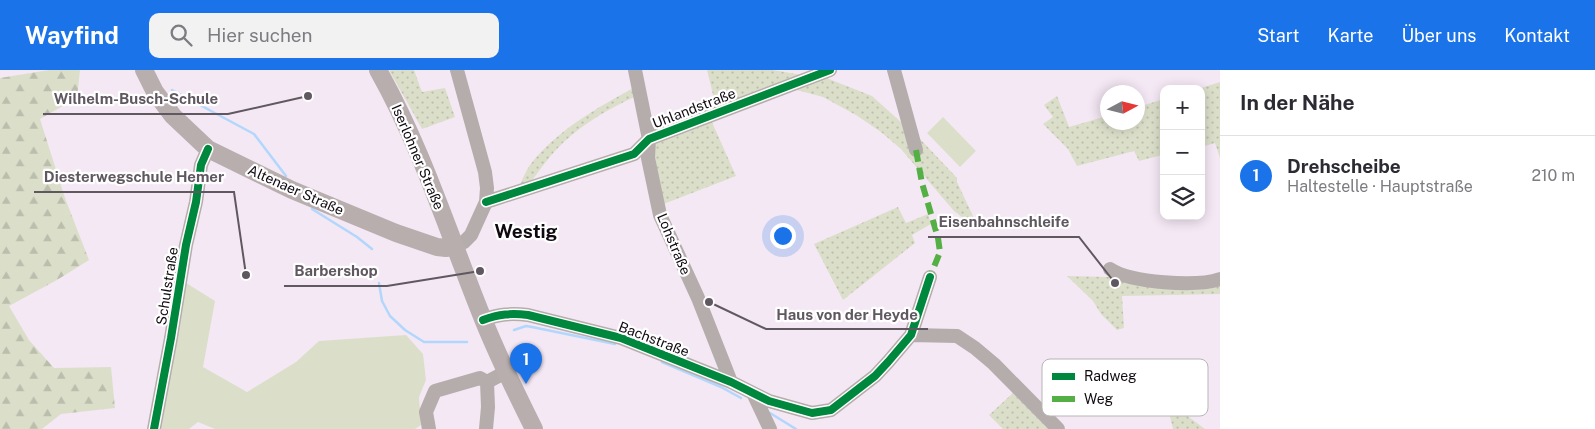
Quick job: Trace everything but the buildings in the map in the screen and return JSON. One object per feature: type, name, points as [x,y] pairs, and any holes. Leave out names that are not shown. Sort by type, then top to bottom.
[{"type":"main road","name":"Altenaer Straße","points":[[144,70],[155,92],[173,116],[208,149],[292,190],[396,233],[437,248],[454,246]]},
{"type":"main road","name":"Iserlohner Straße","points":[[378,70],[401,112],[484,320],[506,372],[534,429]]},
{"type":"street","points":[[454,246],[464,242],[471,235],[486,202],[488,188],[457,70]]},
{"type":"street","name":"Lohstraße","points":[[635,70],[649,139],[648,158],[660,215],[698,298],[731,382]]},
{"type":"street","name":"Uhlandstraße","points":[[486,202],[634,154],[649,139],[830,70]]},
{"type":"street","points":[[894,70],[916,150]]},
{"type":"street","name":"Schulstraße","points":[[154,429],[186,245],[196,202],[201,165],[208,149]]},
{"type":"street","points":[[1110,269],[1123,275],[1147,280],[1209,282],[1220,279]]},
{"type":"street","points":[[930,277],[911,335],[957,336],[994,364],[1042,413]]},
{"type":"street","name":"Bachstraße","points":[[484,320],[496,315],[513,313],[621,338],[731,382],[769,401],[812,413],[831,410],[875,376],[911,335]]},
{"type":"street","points":[[487,382],[506,372]]},
{"type":"street","points":[[429,429],[426,412],[435,391],[480,378],[487,382]]},
{"type":"street","points":[[486,429],[488,407],[487,382]]},
{"type":"street","points":[[753,393],[770,429]]},
{"type":"street","points":[[1045,416],[1058,429]]},
{"type":"green space","points":[[49,70],[80,70],[77,98],[40,119],[65,198],[89,260],[9,306],[29,340],[54,368],[111,367],[115,408],[61,414],[42,429],[0,429],[0,78]]},
{"type":"green space","points":[[389,70],[414,70],[422,92],[445,88],[455,117],[422,129]]},
{"type":"green space","points":[[707,70],[773,70],[802,75],[716,107]]},
{"type":"green space","points":[[824,77],[872,96],[922,141],[957,178],[957,182],[980,231],[954,211],[901,149],[881,132],[856,115],[823,97],[793,89]]},
{"type":"green space","points":[[1220,82],[1220,158],[1215,143],[1205,146],[1205,87]]},
{"type":"green space","points":[[635,87],[637,96],[583,126],[551,156],[526,188],[518,189],[530,165],[552,141],[578,121]]},
{"type":"green space","points":[[1057,96],[1069,127],[1100,118],[1100,130],[1145,130],[1145,105],[1160,100],[1160,156],[1139,161],[1134,151],[1077,166],[1068,149],[1043,124],[1053,117],[1044,105]]},
{"type":"green space","points":[[943,117],[976,151],[960,167],[927,133]]},
{"type":"green space","points":[[711,120],[736,176],[661,205],[653,142]]},
{"type":"green space","points":[[898,207],[906,223],[928,214],[931,224],[912,235],[915,243],[843,300],[814,244]]},
{"type":"green space","points":[[1067,276],[1220,282],[1220,294],[1122,296],[1124,328],[1117,330],[1101,314],[1093,301]]},
{"type":"green space","points":[[183,281],[215,301],[203,367],[247,392],[296,362],[319,341],[406,335],[423,354],[426,380],[419,397],[421,425],[415,429],[215,429],[198,422],[189,429],[159,429]]},
{"type":"green space","points":[[1013,393],[1048,429],[1003,429],[989,415]]},
{"type":"green space","points":[[1170,416],[1188,416],[1205,429],[1173,429]]},
{"type":"waterway","points":[[172,90],[254,134],[286,176]]},
{"type":"waterway","points":[[312,209],[357,237],[372,249]]},
{"type":"waterway","points":[[379,283],[382,301],[390,316],[405,330],[424,342],[467,342]]},
{"type":"waterway","points":[[514,330],[526,326],[615,344]]},
{"type":"waterway","points":[[662,362],[721,387],[741,398]]},
{"type":"waterway","points":[[770,413],[796,429]]},
{"type":"marked path","points":[[916,150],[922,183],[938,238],[940,252],[930,277]]},
{"type":"cycle path","points":[[486,202],[634,154],[649,139],[830,70]]},
{"type":"cycle path","points":[[154,429],[186,245],[196,202],[201,165],[208,149]]},
{"type":"cycle path","points":[[483,320],[505,314],[528,315],[621,338],[731,382],[769,401],[812,413],[831,410],[875,376],[888,362],[911,335],[930,277]]},
{"type":"place","name":"Wilhelm-Busch-Schule","points":[[308,96]]},
{"type":"place","name":"Barbershop","points":[[480,271]]},
{"type":"place","name":"Diesterwegschule Hemer","points":[[246,275]]},
{"type":"place","name":"Eisenbahnschleife","points":[[1115,283]]},
{"type":"place","name":"Haus von der Heyde","points":[[709,302]]},
{"type":"place","name":"Drehscheibe","points":[[526,384]]},
{"type":"district","name":"Westig","points":[[526,231]]}]
